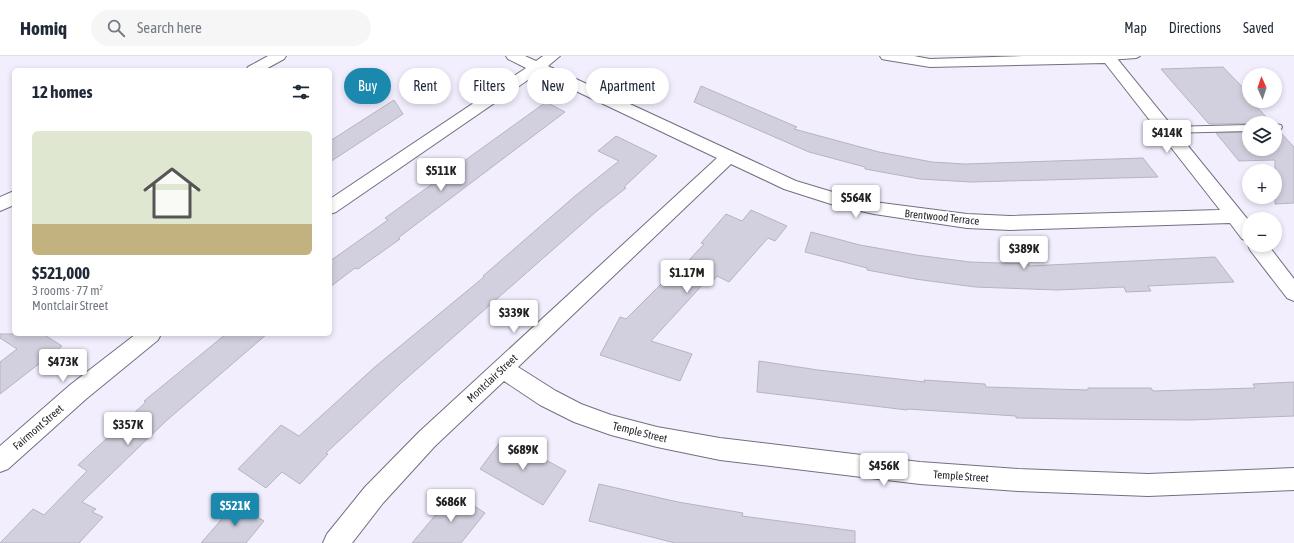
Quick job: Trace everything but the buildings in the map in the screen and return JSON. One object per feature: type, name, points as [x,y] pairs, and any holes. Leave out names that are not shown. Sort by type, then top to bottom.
[{"type":"street","points":[[257,68],[279,56]]},
{"type":"street","name":"Brentwood Terrace","points":[[513,56],[790,185],[834,199],[874,208],[937,218],[1010,223],[1235,216]]},
{"type":"street","points":[[332,207],[553,56]]},
{"type":"street","points":[[887,56],[930,63],[1108,57],[1242,225]]},
{"type":"street","name":"Montclair Street","points":[[336,543],[374,495],[427,439],[728,157]]},
{"type":"street","points":[[0,205],[12,199]]},
{"type":"street","points":[[1262,252],[1294,293]]},
{"type":"street","name":"Fairmont Street","points":[[0,461],[78,392],[148,336]]},
{"type":"street","name":"Temple Street","points":[[502,368],[548,398],[574,412],[611,425],[657,437],[720,449],[920,473],[1018,480],[1148,485],[1294,479]]},
{"type":"lane","points":[[1108,57],[1136,56]]},
{"type":"lane","points":[[1166,130],[1242,128]]}]
